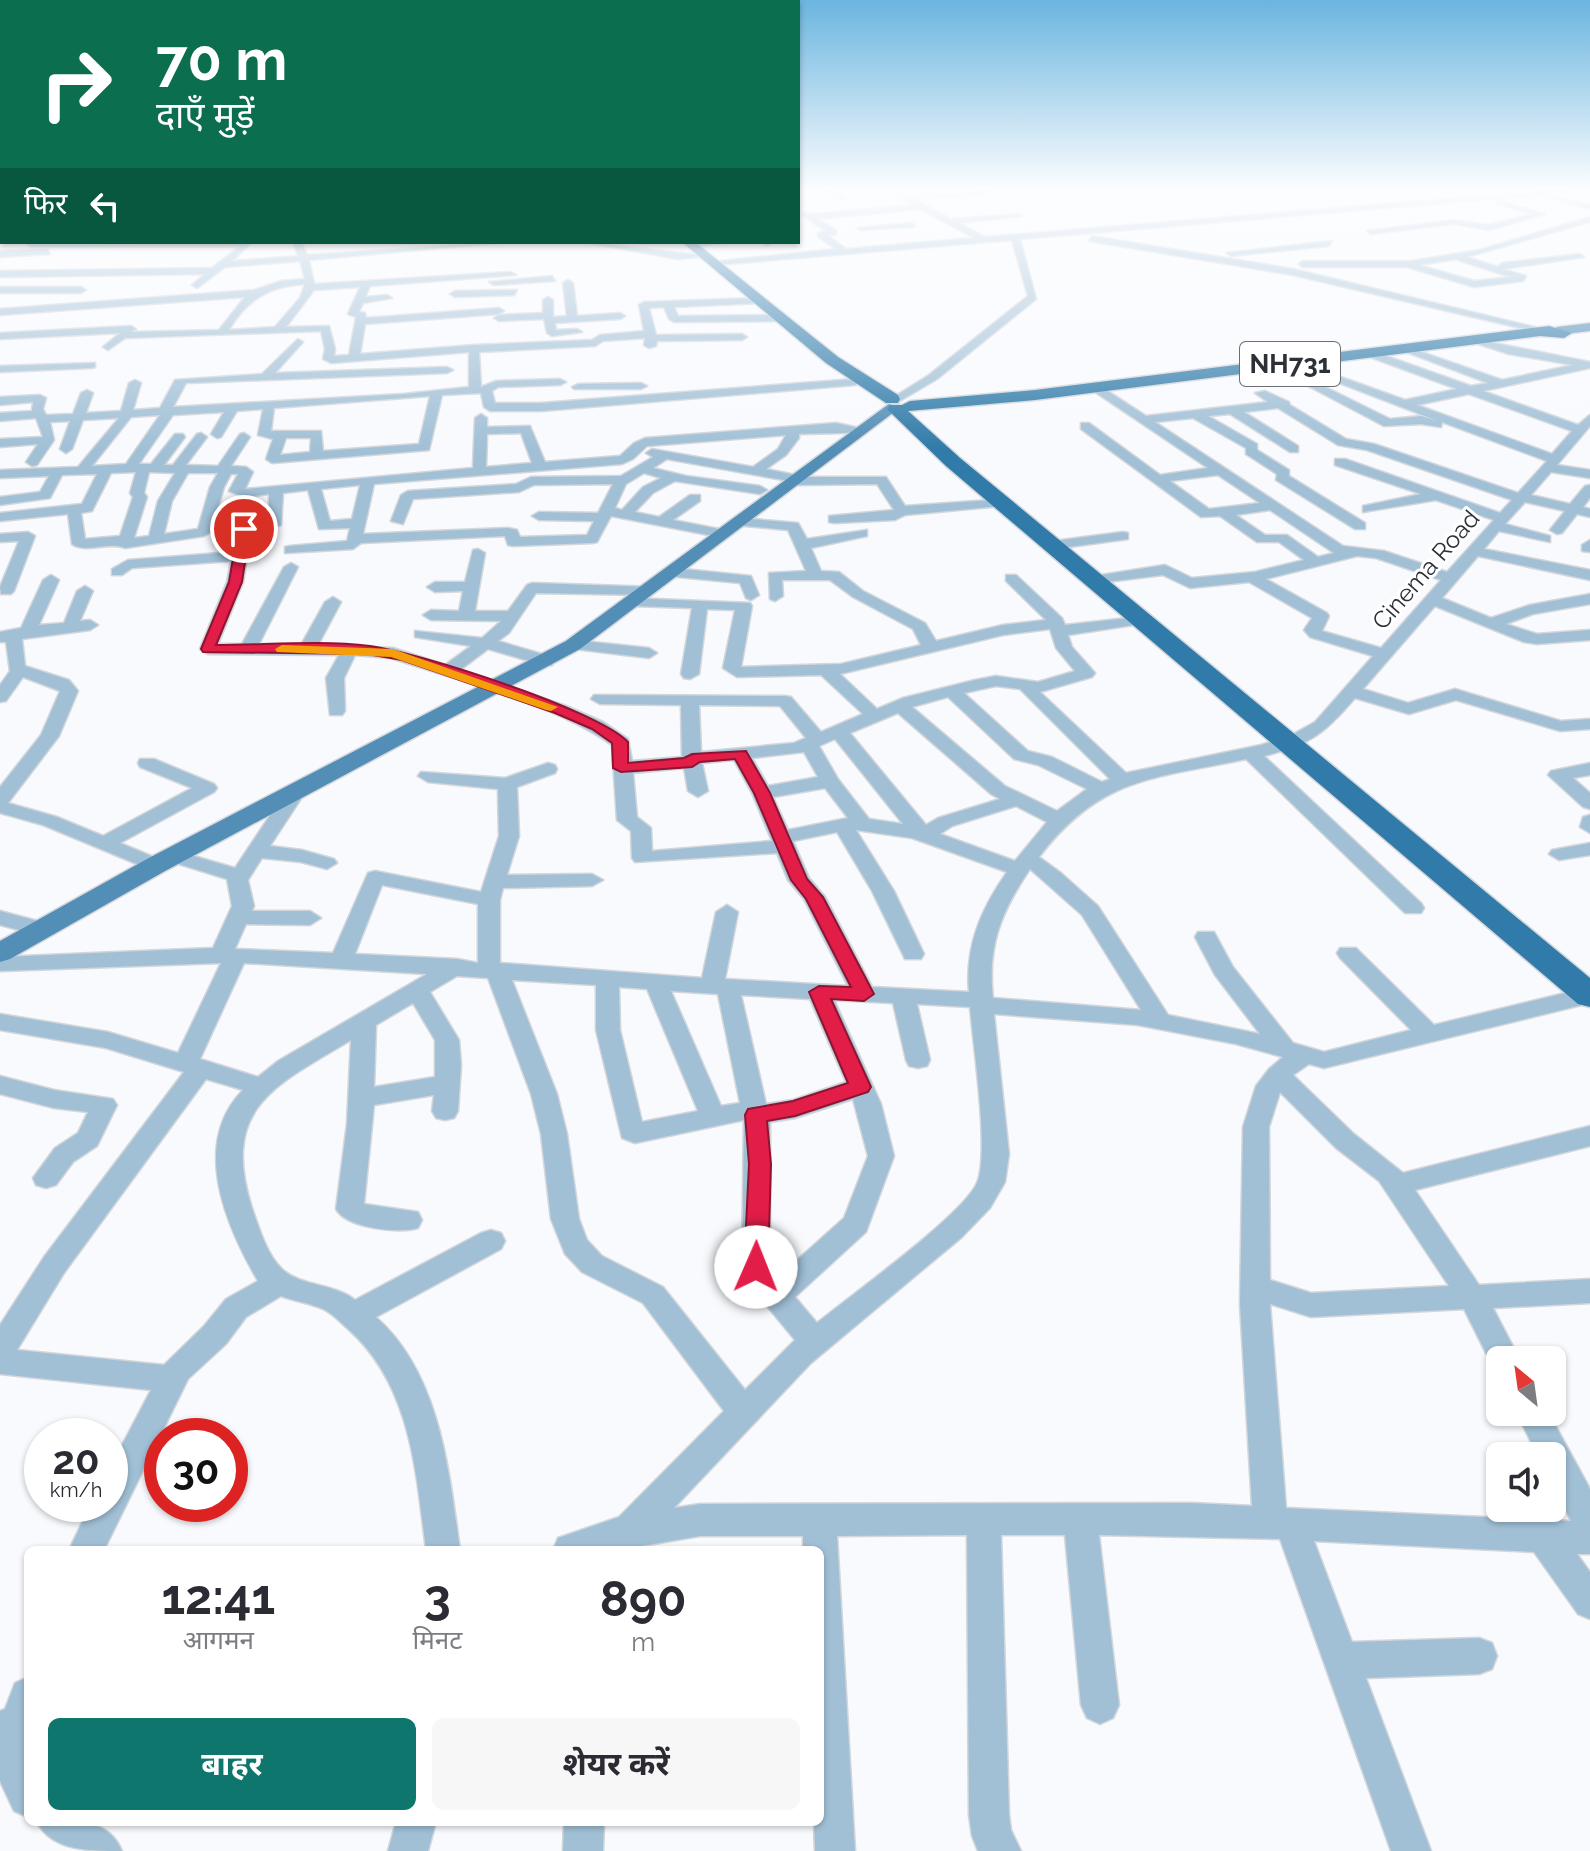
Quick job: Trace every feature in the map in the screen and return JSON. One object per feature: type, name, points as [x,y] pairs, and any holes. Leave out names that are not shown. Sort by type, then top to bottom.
[{"type":"highway","points":[[731,277],[855,382],[897,404]]},
{"type":"highway","name":"NH731","points":[[897,404],[946,408],[1554,332],[1590,340]]},
{"type":"highway","points":[[832,360],[897,404],[907,423],[1590,995]]},
{"type":"main road","points":[[1554,332],[1590,327]]},
{"type":"main road","points":[[0,953],[164,861],[573,645],[897,404]]},
{"type":"street","points":[[15,282],[23,277]]},
{"type":"street","points":[[20,335],[100,277]]},
{"type":"street","points":[[105,298],[146,301],[165,298],[206,277]]},
{"type":"street","points":[[263,277],[361,297],[387,298]]},
{"type":"street","points":[[278,330],[310,285],[308,277]]},
{"type":"street","points":[[354,358],[360,314],[353,314],[361,297],[421,280],[468,277]]},
{"type":"street","points":[[897,404],[1033,297],[1027,277]]},
{"type":"street","points":[[1316,277],[1554,332]]},
{"type":"street","points":[[1321,277],[1554,332]]},
{"type":"street","points":[[1440,277],[1469,288],[1521,277]]},
{"type":"street","points":[[421,280],[428,285],[456,289],[499,287],[551,290],[548,318],[553,333],[590,331],[620,318]]},
{"type":"street","points":[[0,282],[87,288]]},
{"type":"street","points":[[223,331],[250,297],[275,283],[310,285]]},
{"type":"street","points":[[568,283],[572,319]]},
{"type":"street","points":[[0,290],[136,284]]},
{"type":"street","points":[[189,287],[225,285],[189,322]]},
{"type":"street","points":[[499,287],[499,321]]},
{"type":"street","points":[[451,314],[456,289]]},
{"type":"street","points":[[361,297],[404,291]]},
{"type":"street","points":[[0,312],[59,307],[105,298],[118,292],[165,298],[250,297]]},
{"type":"street","points":[[361,297],[378,309]]},
{"type":"street","points":[[93,313],[105,298]]},
{"type":"street","points":[[154,313],[165,298]]},
{"type":"street","points":[[1446,305],[1455,298]]},
{"type":"street","points":[[0,300],[69,299]]},
{"type":"street","points":[[135,311],[146,301]]},
{"type":"street","points":[[593,354],[594,349],[651,345],[643,305],[759,301]]},
{"type":"street","points":[[718,302],[725,319]]},
{"type":"street","points":[[668,304],[672,319],[688,314],[705,319],[787,322]]},
{"type":"street","points":[[0,320],[16,310]]},
{"type":"street","points":[[360,321],[412,311],[428,320],[620,318],[650,333]]},
{"type":"street","points":[[396,326],[451,314],[499,321]]},
{"type":"street","points":[[586,318],[590,331]]},
{"type":"street","points":[[705,319],[704,324],[787,322]]},
{"type":"street","points":[[112,330],[124,321]]},
{"type":"street","points":[[135,329],[144,321]]},
{"type":"street","points":[[0,336],[68,332],[85,327],[135,329],[189,322],[223,331]]},
{"type":"street","points":[[78,344],[85,327]]},
{"type":"street","points":[[160,336],[150,345],[102,347],[121,335],[326,328],[328,359],[354,358],[407,348],[531,352],[598,343],[600,338],[650,333],[742,337]]},
{"type":"street","points":[[254,344],[261,331]]},
{"type":"street","points":[[36,347],[49,333]]},
{"type":"street","points":[[150,345],[148,348],[328,340]]},
{"type":"street","points":[[1479,341],[1503,350],[1590,365]]},
{"type":"street","points":[[217,434],[259,378],[298,342]]},
{"type":"street","points":[[474,348],[480,390],[489,407]]},
{"type":"street","points":[[281,435],[272,459],[332,455],[358,446],[427,446],[447,370],[448,350]]},
{"type":"street","points":[[1406,350],[1501,384]]},
{"type":"street","points":[[1371,354],[1470,390],[1585,425]]},
{"type":"street","points":[[60,366],[69,355]]},
{"type":"street","points":[[4,370],[25,356]]},
{"type":"street","points":[[1295,364],[1465,427],[1551,463],[1590,474]]},
{"type":"street","points":[[4,370],[91,365]]},
{"type":"street","points":[[307,377],[315,365]]},
{"type":"street","points":[[1403,404],[1590,365]]},
{"type":"street","points":[[1275,366],[1390,423],[1421,420],[1450,428],[1465,427]]},
{"type":"street","points":[[1487,366],[1526,379]]},
{"type":"street","points":[[30,399],[41,367]]},
{"type":"street","points":[[0,443],[80,415],[168,410],[259,378],[447,370]]},
{"type":"street","points":[[279,391],[283,378]]},
{"type":"street","points":[[1413,385],[1440,379]]},
{"type":"street","points":[[125,540],[140,496],[137,493],[143,468],[180,381],[238,407],[315,403],[411,384]]},
{"type":"street","points":[[298,390],[350,394],[441,392],[480,390],[496,384],[560,382]]},
{"type":"street","points":[[578,387],[686,390],[855,382]]},
{"type":"street","points":[[82,470],[121,425],[135,383]]},
{"type":"street","points":[[479,473],[481,413],[489,407],[541,407],[650,387]]},
{"type":"street","points":[[1372,393],[1399,387]]},
{"type":"street","points":[[1096,388],[1339,550],[1379,554],[1451,578]]},
{"type":"street","points":[[1129,410],[1280,390]]},
{"type":"street","points":[[66,449],[87,393]]},
{"type":"street","points":[[1261,393],[1342,442],[1372,448],[1521,497],[1590,513]]},
{"type":"street","points":[[0,401],[41,399],[37,406],[45,425],[35,459],[0,457]]},
{"type":"street","points":[[1143,420],[1301,402]]},
{"type":"street","points":[[312,434],[315,403]]},
{"type":"street","points":[[269,406],[264,435],[318,435],[316,456]]},
{"type":"street","points":[[1232,410],[1294,449]]},
{"type":"street","points":[[1195,414],[1253,447],[1250,451],[1284,472],[1281,477],[1360,526]]},
{"type":"street","points":[[0,417],[45,425]]},
{"type":"street","points":[[0,432],[45,425]]},
{"type":"street","name":"Cinema Road","points":[[1112,785],[1291,742],[1321,726],[1585,425]]},
{"type":"street","points":[[1085,426],[1206,514],[1272,506]]},
{"type":"street","points":[[0,474],[143,468],[245,472],[236,490],[238,493],[622,460],[629,458],[645,442],[836,427],[862,430]]},
{"type":"street","points":[[479,431],[526,429],[540,467]]},
{"type":"street","points":[[754,472],[787,447],[793,438],[792,431]]},
{"type":"street","points":[[143,468],[179,437]]},
{"type":"street","points":[[155,541],[165,501],[201,437]]},
{"type":"street","points":[[74,510],[79,544],[125,540],[128,544],[204,532],[217,487],[244,437]]},
{"type":"street","points":[[703,438],[705,463]]},
{"type":"street","points":[[635,450],[798,480],[881,480],[901,511]]},
{"type":"street","points":[[722,466],[738,454]]},
{"type":"street","points":[[332,455],[335,483]]},
{"type":"street","points":[[398,521],[407,495],[519,488],[531,481],[623,480],[665,455]]},
{"type":"street","points":[[421,478],[424,459]]},
{"type":"street","points":[[248,649],[290,559],[351,546],[372,460]]},
{"type":"street","points":[[622,460],[673,477],[760,490]]},
{"type":"street","points":[[1340,462],[1437,495],[1499,522],[1551,535],[1590,489]]},
{"type":"street","points":[[0,517],[88,508],[106,469]]},
{"type":"street","points":[[0,501],[44,496],[58,471]]},
{"type":"street","points":[[1157,479],[1219,471]]},
{"type":"street","points":[[626,514],[648,490],[673,477]]},
{"type":"street","points":[[354,539],[510,532],[513,542],[589,540],[594,538],[623,480]]},
{"type":"street","points":[[314,486],[324,526],[358,523]]},
{"type":"street","points":[[276,491],[276,522],[245,528],[229,600],[207,647],[210,650],[350,649],[393,653],[560,710],[602,729],[621,743],[627,820],[642,830],[642,858],[784,842],[853,825],[923,834],[1023,864],[1063,884],[1090,911],[1159,1020]]},
{"type":"street","points":[[574,496],[615,495]]},
{"type":"street","points":[[1368,509],[1437,495]]},
{"type":"street","points":[[662,521],[695,498]]},
{"type":"street","points":[[834,519],[895,516],[901,511],[1001,502]]},
{"type":"street","points":[[1224,513],[1262,539],[1282,538],[1316,562]]},
{"type":"street","points":[[539,516],[626,514],[732,528],[791,525],[804,544],[804,554],[815,574]]},
{"type":"street","points":[[804,544],[834,541],[840,536],[862,533]]},
{"type":"street","points":[[0,538],[28,536],[26,589],[13,635],[15,674],[0,697]]},
{"type":"street","points":[[1054,545],[1123,536]]},
{"type":"street","points":[[1474,551],[1590,575]]},
{"type":"street","points":[[466,614],[478,553]]},
{"type":"street","points":[[1095,581],[1165,570],[1192,584],[1251,577],[1352,553]]},
{"type":"street","points":[[117,572],[128,564],[240,556]]},
{"type":"street","points":[[673,573],[746,579],[751,595]]},
{"type":"street","points":[[775,596],[774,576],[836,576],[865,599],[917,625],[930,646]]},
{"type":"street","points":[[1251,577],[1321,616],[1312,630],[1316,634],[1384,654]]},
{"type":"street","points":[[1011,578],[1059,627],[1064,648],[1086,673],[1034,686],[1028,688],[1029,692],[1112,785]]},
{"type":"street","points":[[435,587],[471,586]]},
{"type":"street","points":[[448,671],[503,630],[532,588],[745,607],[731,670],[827,671],[1013,628],[1140,619]]},
{"type":"street","points":[[70,627],[85,591]]},
{"type":"street","points":[[1432,599],[1530,639],[1590,635]]},
{"type":"street","points":[[1492,623],[1530,610],[1590,599]]},
{"type":"street","points":[[307,649],[333,602]]},
{"type":"street","points":[[690,674],[700,604]]},
{"type":"street","points":[[431,615],[513,616]]},
{"type":"street","points":[[13,635],[90,625]]},
{"type":"street","points":[[421,634],[486,643],[546,661]]},
{"type":"street","points":[[573,645],[649,653]]},
{"type":"street","points":[[336,711],[335,678],[350,649]]},
{"type":"street","points":[[827,671],[876,717]]},
{"type":"street","points":[[0,800],[50,736],[69,688],[15,674]]},
{"type":"street","points":[[621,768],[792,749],[900,706],[952,691],[996,681],[1034,686]]},
{"type":"street","points":[[952,691],[1021,755],[1112,785]]},
{"type":"street","points":[[1351,691],[1409,709],[1428,700],[1441,700],[1457,694],[1560,726],[1590,725]]},
{"type":"street","points":[[600,699],[788,702],[812,741],[913,954]]},
{"type":"street","points":[[690,702],[692,760],[698,791]]},
{"type":"street","points":[[900,706],[989,783],[1016,800],[1061,821]]},
{"type":"street","points":[[838,730],[923,834]]},
{"type":"street","points":[[1249,752],[1413,908]]},
{"type":"street","points":[[740,754],[762,793],[799,880],[814,897],[864,994]]},
{"type":"street","points":[[107,842],[207,788],[147,763]]},
{"type":"street","points":[[428,776],[507,784],[548,769]]},
{"type":"street","points":[[1590,769],[1558,775],[1590,803]]},
{"type":"street","points":[[762,793],[830,781]]},
{"type":"street","points":[[507,784],[509,836],[492,891],[493,969],[544,1094],[554,1134],[565,1219],[575,1246],[592,1264],[653,1295],[744,1412]]},
{"type":"street","points":[[630,1530],[815,1342],[952,1229],[980,1201],[991,1182],[996,1154],[978,969],[982,939],[1003,892],[1023,864],[1089,795],[1112,785]]},
{"type":"street","points":[[0,1351],[54,1265],[193,1064],[243,902],[236,884],[294,794]]},
{"type":"street","points":[[923,834],[945,822],[1016,800]]},
{"type":"street","points":[[0,807],[32,814],[164,861],[239,876]]},
{"type":"street","points":[[1590,821],[1590,827]]},
{"type":"street","points":[[1559,854],[1590,849]]},
{"type":"street","points":[[257,851],[302,856],[327,863]]},
{"type":"street","points":[[341,960],[375,877],[492,891],[592,880]]},
{"type":"street","points":[[727,912],[720,987],[756,1112],[760,1164],[755,1258],[758,1274],[815,1342]]},
{"type":"street","points":[[238,917],[310,918]]},
{"type":"street","points":[[0,918],[41,929]]},
{"type":"street","points":[[1206,937],[1223,970],[1345,1141],[1381,1166],[1396,1185],[1473,1299],[1498,1346]]},
{"type":"street","points":[[1348,953],[1430,1035]]},
{"type":"street","points":[[0,964],[228,956],[457,966],[720,987],[903,995],[1159,1020],[1288,1060],[1324,1060],[1590,995]]},
{"type":"street","points":[[442,1546],[422,1417],[405,1378],[387,1349],[354,1315],[326,1296],[279,1283],[266,1270],[229,1177],[230,1134],[238,1114],[262,1087],[287,1067],[457,966]]},
{"type":"street","points":[[607,978],[608,1030],[631,1131],[635,1133],[713,1117],[795,1109],[860,1087]]},
{"type":"street","points":[[656,982],[713,1117]]},
{"type":"street","points":[[417,990],[447,1040],[445,1111]]},
{"type":"street","points":[[776,1296],[841,1240],[861,1213],[881,1156],[868,1104],[819,992]]},
{"type":"street","points":[[903,995],[918,1060]]},
{"type":"street","points":[[364,1021],[361,1098],[350,1209],[355,1213],[408,1220]]},
{"type":"street","points":[[0,1022],[108,1040],[262,1087]]},
{"type":"street","points":[[1288,1060],[1269,1086],[1256,1127],[1255,1287],[1281,1523],[1342,1661],[1411,1851]]},
{"type":"street","points":[[361,1098],[447,1084]]},
{"type":"street","points":[[0,1085],[54,1099],[104,1105],[88,1139],[64,1155],[46,1178]]},
{"type":"street","points":[[1396,1185],[1590,1136]]},
{"type":"street","points":[[354,1315],[421,1276],[491,1241]]},
{"type":"street","points":[[128,1464],[171,1379],[183,1362],[215,1335],[236,1308],[279,1283]]},
{"type":"street","points":[[1255,1287],[1311,1305],[1590,1291]]},
{"type":"street","points":[[0,1361],[171,1379]]},
{"type":"street","points":[[1539,1426],[1590,1523]]},
{"type":"street","points":[[819,1519],[820,1546]]},
{"type":"street","points":[[589,1546],[630,1530],[700,1520],[819,1519],[1281,1523],[1590,1538]]},
{"type":"street","points":[[984,1519],[989,1815],[992,1836],[1001,1851]]},
{"type":"street","points":[[1080,1519],[1100,1705]]},
{"type":"street","points":[[88,1546],[99,1522]]},
{"type":"street","points":[[1543,1535],[1590,1602]]},
{"type":"street","points":[[824,1623],[835,1851]]},
{"type":"street","points":[[1342,1661],[1479,1656]]},
{"type":"street","points":[[17,1718],[16,1773],[24,1789]]},
{"type":"street","points":[[408,1851],[415,1826]]},
{"type":"street","points":[[583,1851],[584,1826]]},
{"type":"slow traffic","points":[[282,649],[393,653],[551,707]]},
{"type":"route","points":[[244,529],[235,582],[208,649],[367,650],[405,656],[597,726],[620,742],[621,768],[740,754],[783,837],[799,880],[814,897],[864,994],[819,992],[860,1087],[795,1109],[756,1115],[760,1164],[756,1267]]}]
